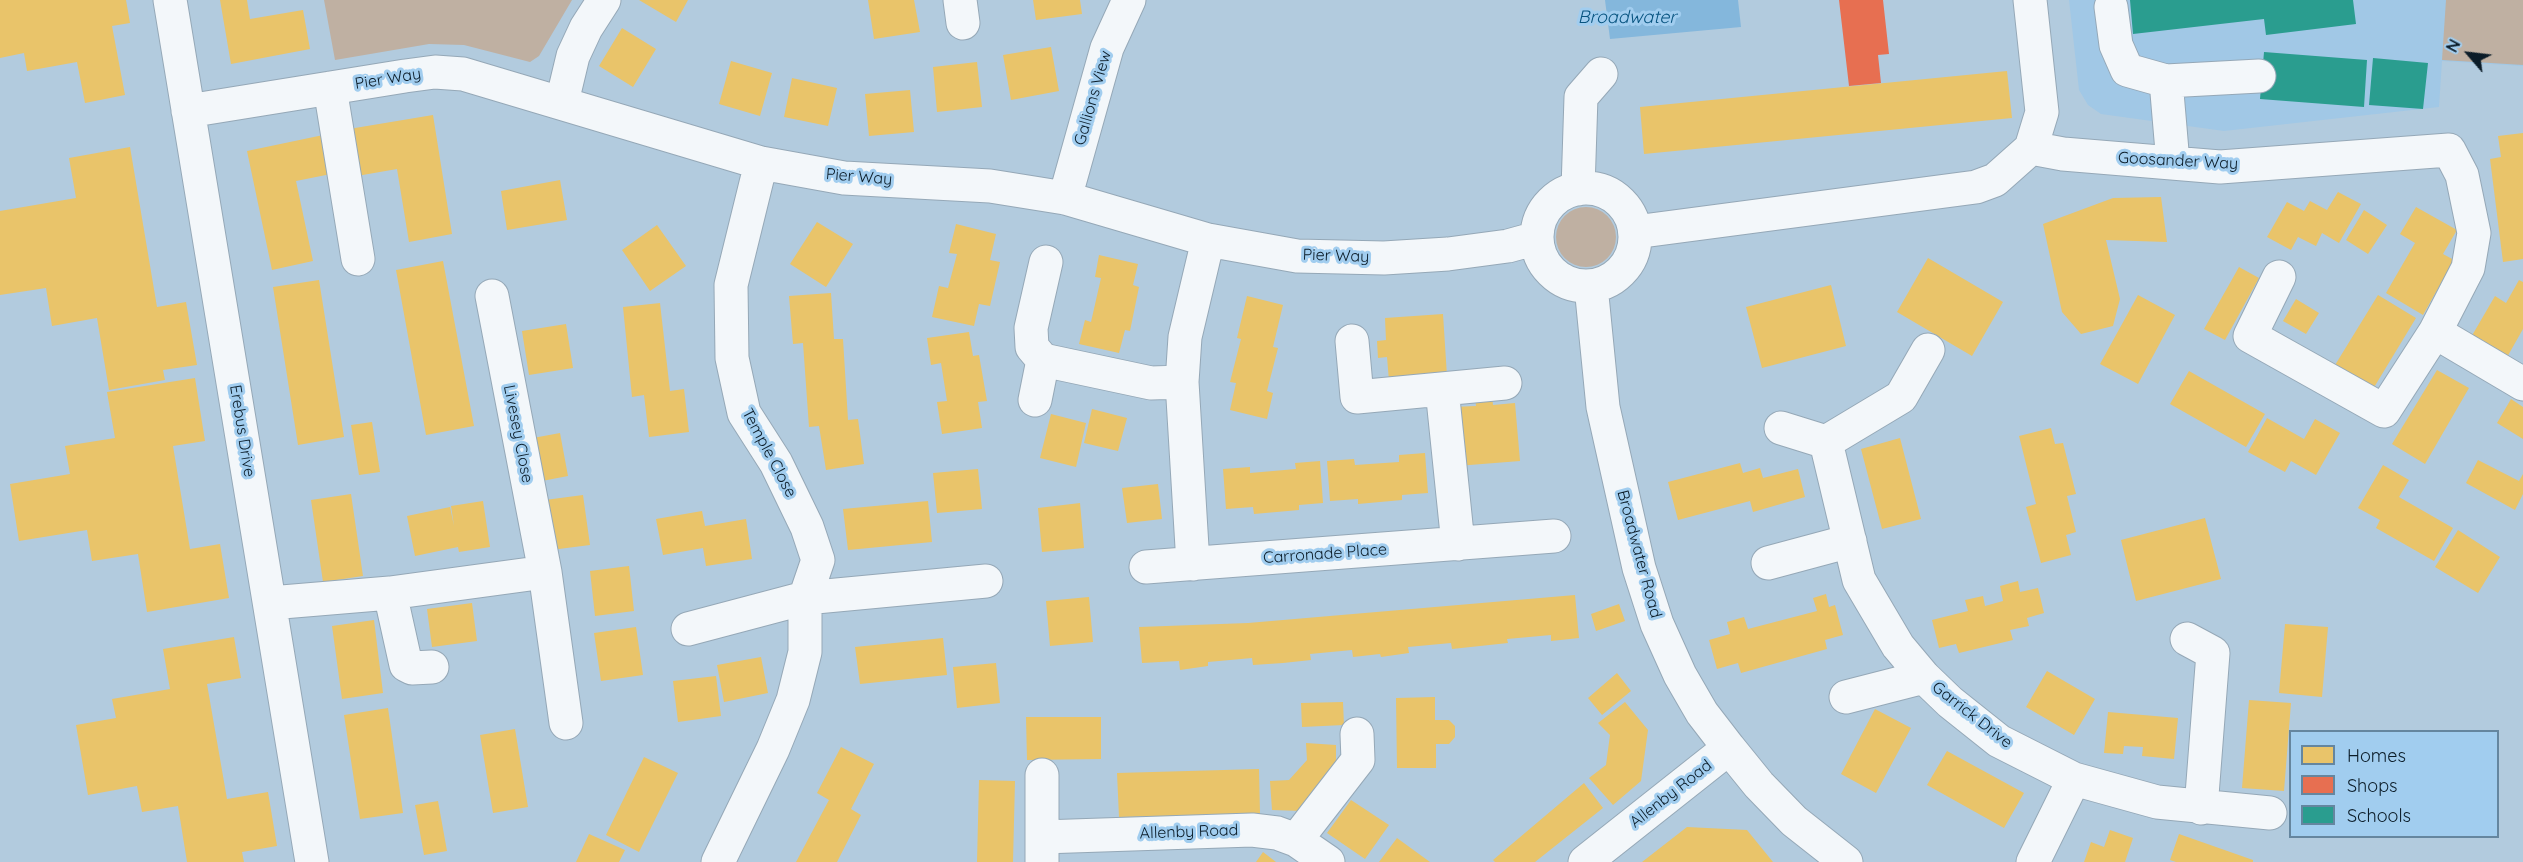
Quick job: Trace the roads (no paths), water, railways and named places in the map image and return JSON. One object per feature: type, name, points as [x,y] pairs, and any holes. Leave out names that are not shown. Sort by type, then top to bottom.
[{"type":"street","name":"Erebus Drive","points":[[170,0],[312,862]]},
{"type":"street","points":[[562,102],[573,56],[586,28],[604,0]]},
{"type":"street","name":"Gallions View","points":[[1065,198],[1107,48],[1129,0]]},
{"type":"street","points":[[1635,232],[1976,187],[1995,180],[2031,148],[2042,112],[2030,0]]},
{"type":"street","points":[[2111,7],[2116,45],[2127,70],[2166,81],[2259,76]]},
{"type":"street","name":"Pier Way","points":[[188,111],[435,72],[463,74],[761,163],[844,178],[990,186],[1065,198],[1208,240],[1297,256],[1338,258],[1448,254],[1508,246],[1537,238]]},
{"type":"street","points":[[1578,189],[1581,97],[1601,74]]},
{"type":"street","points":[[2166,81],[2173,163]]},
{"type":"street","points":[[330,88],[358,259]]},
{"type":"street","name":"Goosander Way","points":[[2031,148],[2063,154],[2220,167],[2449,150],[2462,175],[2474,233],[2468,268],[2434,332],[2384,411],[2250,336],[2279,277]]},
{"type":"street","name":"Temple Close","points":[[718,862],[773,749],[793,700],[805,652],[805,598],[818,560],[807,527],[776,464],[744,413],[732,358],[731,285],[761,163]]},
{"type":"street","points":[[1578,189],[1594,189],[1609,194],[1622,203],[1630,216],[1635,232],[1634,247],[1619,274],[1606,282],[1591,286],[1575,285],[1554,273],[1540,254],[1537,238],[1540,221],[1548,206],[1562,195],[1578,189]]},
{"type":"street","points":[[1193,564],[1182,382],[1185,337],[1208,240]]},
{"type":"street","points":[[1046,262],[1031,328],[1032,347],[1042,360],[1151,384],[1182,382]]},
{"type":"street","name":"Broadwater Road","points":[[1591,286],[1603,407],[1640,568],[1657,624],[1680,675],[1702,713],[1729,748],[1759,785],[1794,821],[1846,862]]},
{"type":"street","name":"Livesey Close","points":[[492,296],[545,572],[566,723]]},
{"type":"street","points":[[2434,332],[2523,384]]},
{"type":"street","points":[[1352,341],[1357,397],[1505,383]]},
{"type":"street","points":[[1781,428],[1826,442],[1901,397],[1928,350]]},
{"type":"street","points":[[1035,400],[1042,360]]},
{"type":"street","points":[[1442,389],[1458,543]]},
{"type":"street","name":"Garrick Drive","points":[[1826,442],[1859,580],[1898,646],[1924,677],[1999,741],[2074,780],[2157,802],[2270,813]]},
{"type":"street","name":"Carronade Place","points":[[1146,567],[1554,536]]},
{"type":"street","points":[[1768,563],[1850,541]]},
{"type":"street","points":[[270,603],[390,593],[545,572]]},
{"type":"street","points":[[688,629],[805,598],[986,581]]},
{"type":"street","points":[[390,593],[405,665],[412,668],[432,667]]},
{"type":"street","points":[[2187,639],[2213,653],[2201,808]]},
{"type":"street","points":[[1846,697],[1924,677]]},
{"type":"street","points":[[1296,840],[1358,760],[1357,734]]},
{"type":"street","name":"Allenby Road","points":[[1585,862],[1729,748]]},
{"type":"street","name":"Allenby Road","points":[[1042,775],[1042,850],[1252,830],[1277,833],[1296,840],[1328,862]]},
{"type":"street","points":[[2033,862],[2074,780]]},
{"type":"water","name":"Broadwater","points":[[1605,0],[1738,0],[1741,27],[1610,39]]}]
